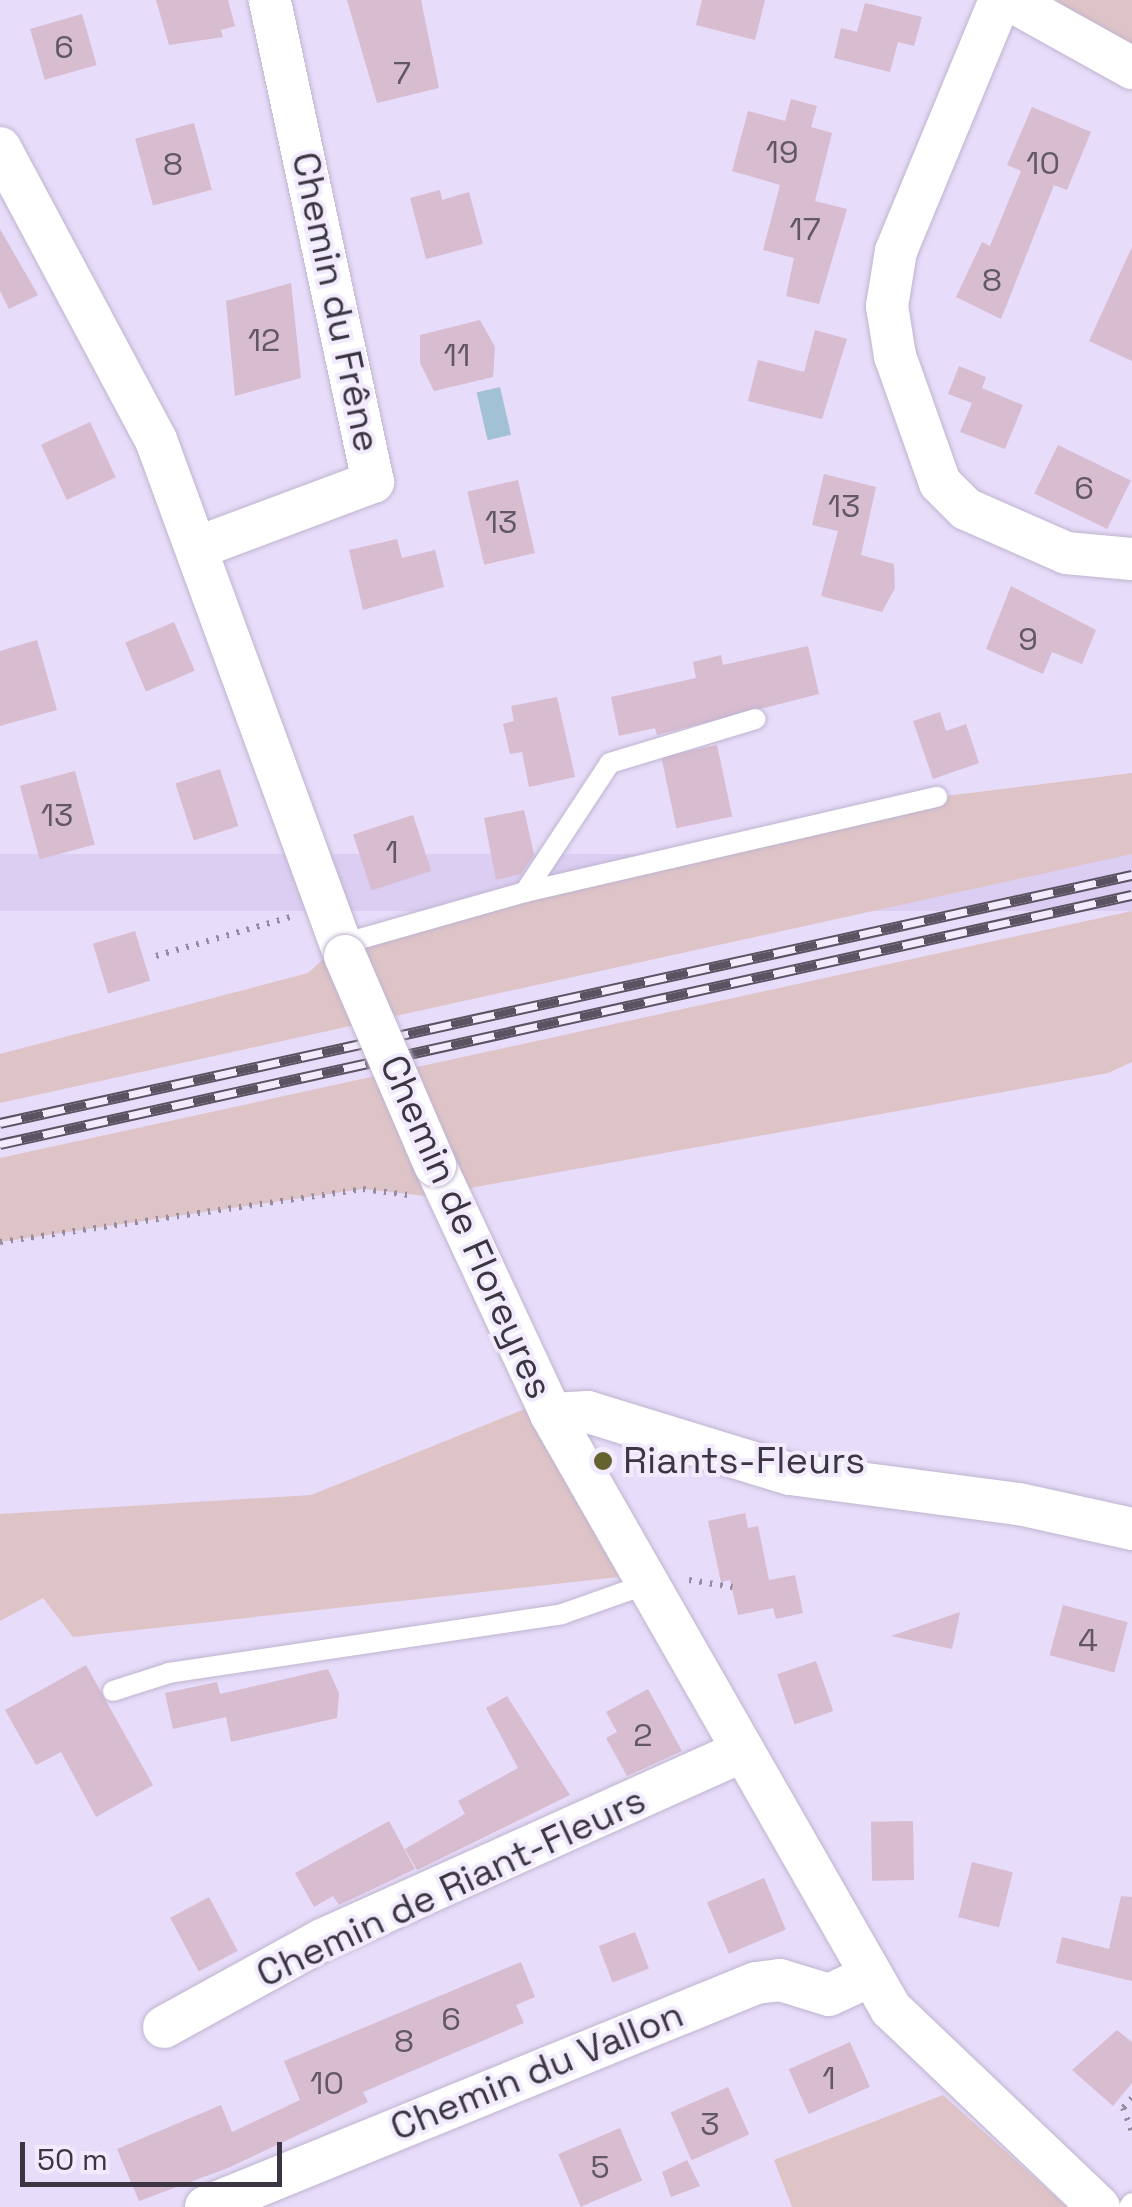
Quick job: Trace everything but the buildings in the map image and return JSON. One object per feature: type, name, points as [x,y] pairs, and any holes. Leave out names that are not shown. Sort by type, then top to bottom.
[{"type":"street","name":"Chemin du Frêne","points":[[199,547],[373,482],[270,0]]},
{"type":"street","points":[[1000,0],[896,251],[887,306],[895,356],[940,482],[958,502],[1066,553],[1132,559]]},
{"type":"street","points":[[1010,0],[1132,68]]},
{"type":"street","name":"Chemin de Floreyres","points":[[0,148],[122,373],[199,547],[336,936],[430,1181],[551,1414],[664,1577],[741,1752],[870,1976],[922,2045],[1099,2207]]},
{"type":"street","points":[[551,1414],[588,1412],[790,1474],[1019,1504],[1132,1529]]},
{"type":"street","name":"Chemin de Riant-Fleurs","points":[[164,2027],[322,1940],[741,1752]]},
{"type":"street","name":"Chemin du Vallon","points":[[206,2207],[756,1983],[780,1980],[829,1995],[870,1976]]},
{"type":"lane","points":[[526,892],[610,763],[756,720]]},
{"type":"lane","points":[[336,936],[937,797]]},
{"type":"lane","points":[[113,1691],[170,1673],[562,1614],[664,1577]]},
{"type":"path","points":[[156,956],[336,936]]},
{"type":"path","points":[[0,1242],[430,1181]]},
{"type":"path","points":[[664,1577],[732,1586]]},
{"type":"path","points":[[1132,2098],[1123,2108],[1132,2131]]},
{"type":"shaded area","points":[[1058,0],[1132,0],[1132,45],[1056,6]]},
{"type":"shaded area","points":[[1132,773],[1132,854],[0,1103],[0,1054],[308,973],[339,945],[937,797]]},
{"type":"shaded area","points":[[0,854],[1132,854],[1132,911],[0,911]]},
{"type":"shaded area","points":[[1132,911],[1132,1062],[1108,1073],[426,1196],[363,1189],[0,1242],[0,1158]]},
{"type":"shaded area","points":[[525,1409],[619,1577],[73,1637],[43,1598],[0,1621],[0,1514],[311,1495]]},
{"type":"shaded area","points":[[943,2095],[1067,2207],[792,2207],[774,2160]]},
{"type":"water","points":[[500,387],[511,435],[488,440],[477,392]]},
{"type":"railway","points":[[0,1123],[1132,875]]},
{"type":"railway","points":[[0,1144],[1132,895]]},
{"type":"place","name":"Riants-Fleurs","points":[[603,1461]]}]
